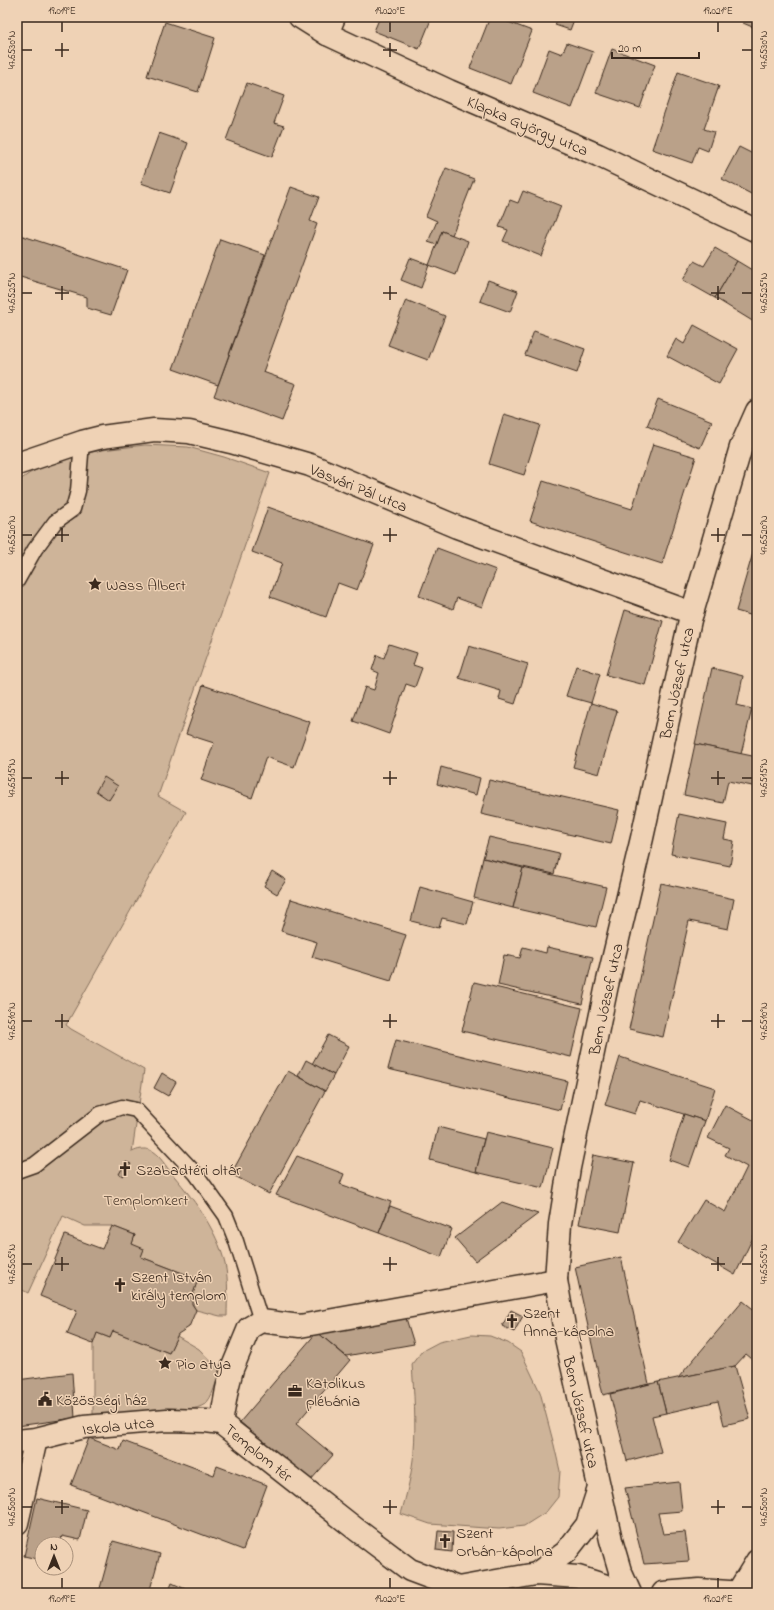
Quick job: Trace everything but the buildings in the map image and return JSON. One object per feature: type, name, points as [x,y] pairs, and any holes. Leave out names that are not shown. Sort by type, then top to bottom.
[{"type":"street","name":"Klapka György utca","points":[[300,17],[331,26],[449,91],[598,155],[757,231]]},
{"type":"street","name":"Bem József utca","points":[[630,1593],[620,1571],[599,1488],[566,1338],[556,1280],[560,1224],[569,1168],[599,1023],[692,613],[741,447],[757,411]]},
{"type":"street","name":"Vasvári Pál utca","points":[[17,464],[82,442],[102,437],[154,430],[189,432],[231,442],[310,466],[457,527],[692,613]]},
{"type":"street","points":[[261,1321],[300,1326],[556,1280]]},
{"type":"street","name":"Templom tér","points":[[261,1321],[249,1328],[232,1369],[226,1389],[221,1423],[410,1570],[452,1591]]},
{"type":"street","name":"Iskola utca","points":[[27,1440],[84,1427],[167,1420],[221,1423]]},
{"type":"street","points":[[17,1523],[27,1440]]},
{"type":"street","points":[[536,1574],[566,1552],[587,1525],[599,1488]]},
{"type":"street","points":[[663,1593],[699,1590],[741,1592],[757,1561]]},
{"type":"street","points":[[452,1591],[536,1574],[578,1577],[603,1585],[618,1593]]},
{"type":"lane","points":[[17,581],[35,548],[55,522],[73,509],[78,491],[82,442]]},
{"type":"lane","points":[[17,1171],[34,1165],[100,1114],[122,1108],[136,1110],[196,1174],[226,1216],[236,1240],[261,1321]]},
{"type":"green space","name":"Templomkert","points":[[145,445],[188,447],[224,457],[270,473],[158,796],[186,812],[66,1025],[144,1070],[132,1152],[141,1149],[148,1149],[158,1156],[195,1202],[210,1226],[225,1264],[227,1283],[227,1316],[220,1316],[196,1310],[193,1298],[198,1279],[141,1257],[132,1244],[135,1235],[112,1226],[85,1226],[63,1216],[28,1293],[17,1287],[17,482],[30,473],[60,458],[102,450]]},
{"type":"green space","points":[[113,1331],[169,1353],[177,1336],[199,1349],[220,1371],[208,1401],[197,1408],[170,1412],[95,1416],[93,1414],[93,1344],[97,1333],[110,1338]]},
{"type":"green space","points":[[471,1335],[490,1336],[508,1343],[521,1352],[540,1392],[560,1471],[558,1497],[546,1512],[524,1526],[499,1529],[430,1524],[401,1514],[409,1483],[415,1440],[412,1364],[422,1351],[439,1342]]},
{"type":"place","name":"Wass Albert","points":[[95,584]]},
{"type":"place","name":"Szabadtéri oltár","points":[[125,1169]]},
{"type":"place","name":"Szent István király templom","points":[[120,1285]]},
{"type":"place","name":"Szent Anna-kápolna","points":[[512,1321]]},
{"type":"place","name":"Pio atya","points":[[165,1363]]},
{"type":"place","name":"Katolikus plébánia","points":[[295,1391]]},
{"type":"place","name":"Közösségi ház","points":[[45,1399]]},
{"type":"place","name":"Szent Orbán-kápolna","points":[[445,1541]]}]
